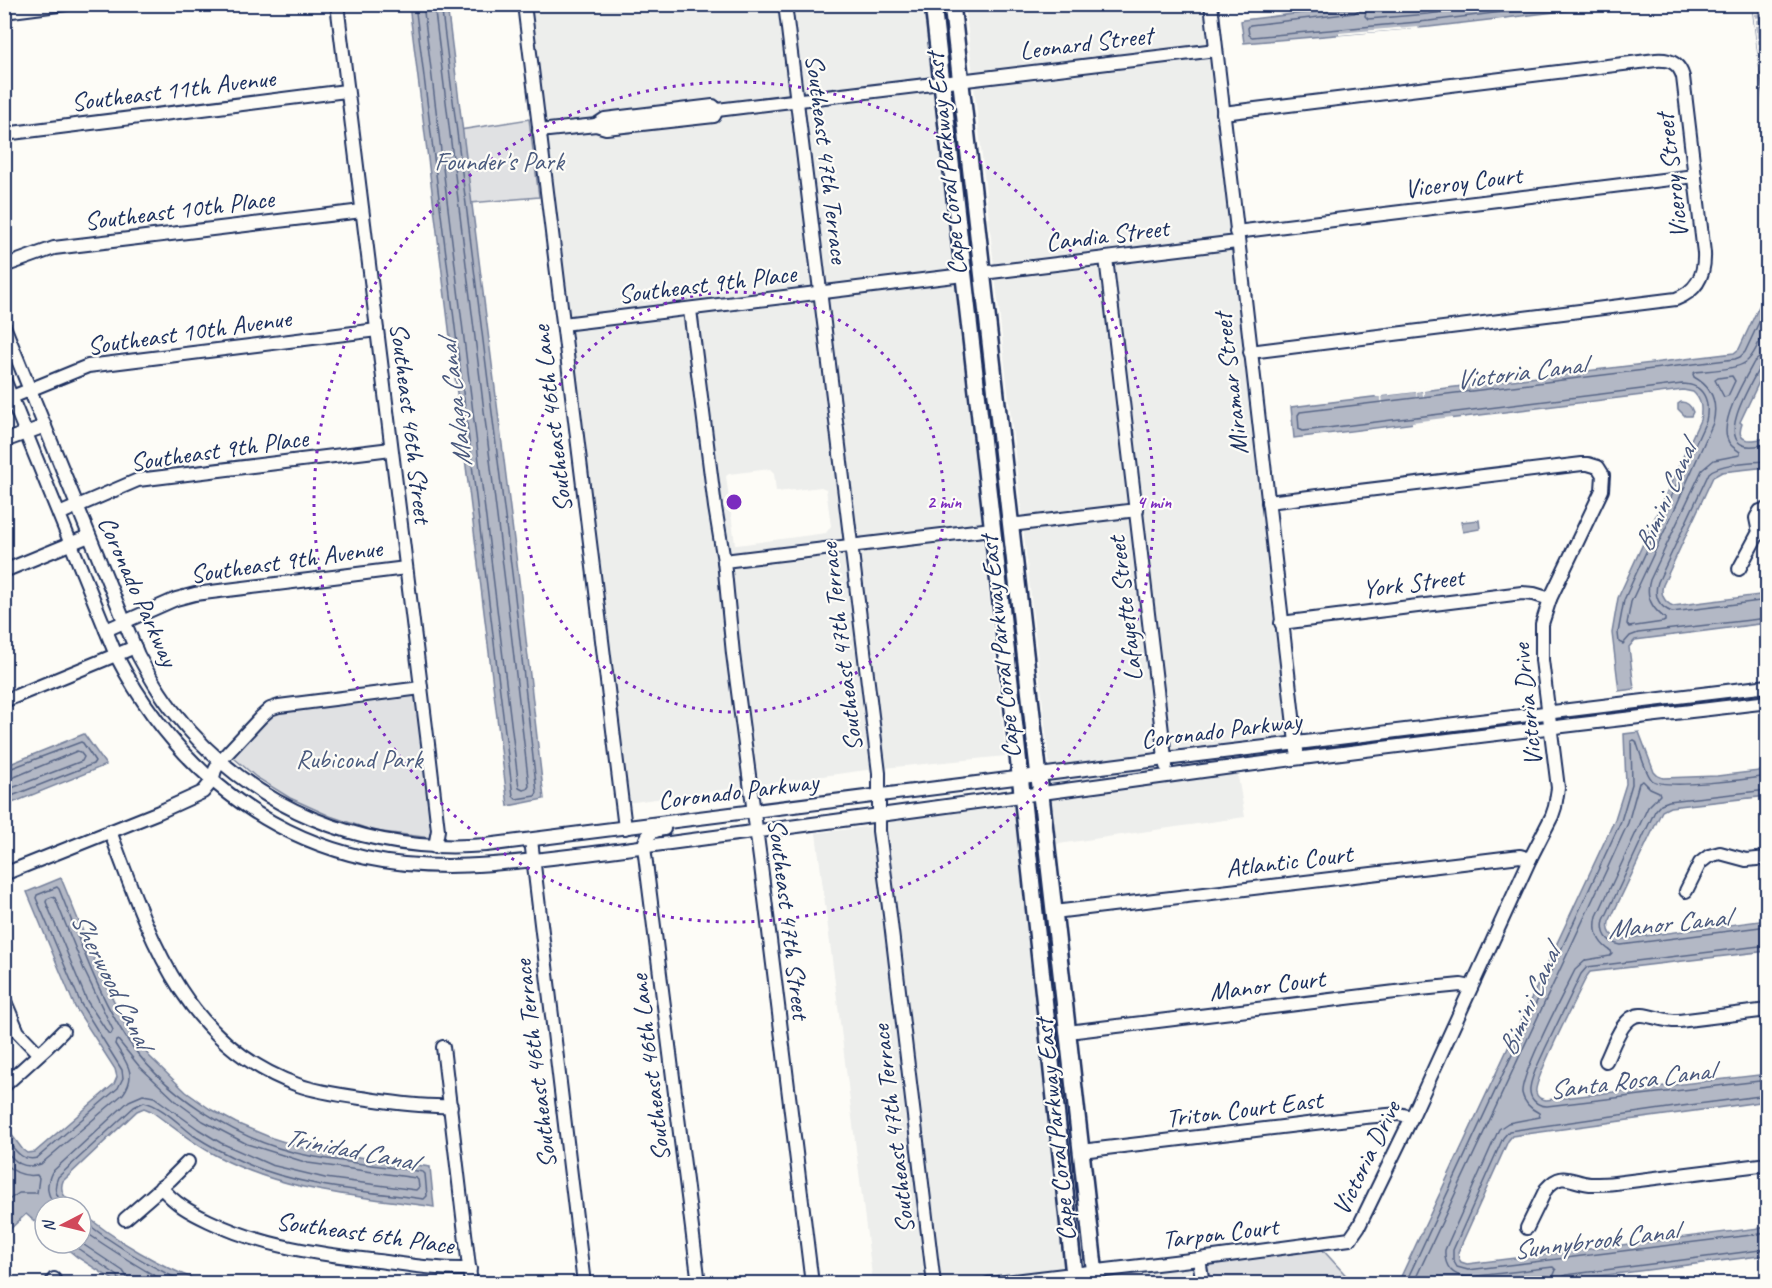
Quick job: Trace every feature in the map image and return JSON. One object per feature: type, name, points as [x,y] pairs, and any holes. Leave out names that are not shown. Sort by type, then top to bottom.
[{"type":"main road","name":"Cape Coral Parkway East","points":[[933,4],[1075,1278]]},
{"type":"main road","name":"Cape Coral Parkway East","points":[[952,4],[1095,1277]]},
{"type":"main road","points":[[952,181],[962,200],[969,256],[975,267],[982,271]]},
{"type":"main road","points":[[963,275],[973,284],[984,354],[992,366]]},
{"type":"main road","points":[[981,432],[987,442],[992,461],[997,507],[1002,518],[1010,523]]},
{"type":"main road","points":[[992,529],[1001,538],[1012,608],[1022,623]]},
{"type":"street","points":[[4,12],[66,4]]},
{"type":"street","name":"Southeast 46th Street","points":[[337,4],[438,830],[435,847]]},
{"type":"street","name":"Southeast 46th Lane","points":[[524,4],[625,828]]},
{"type":"street","name":"Southeast 47th Terrace","points":[[785,4],[879,773],[879,831],[934,1284]]},
{"type":"street","name":"Miramar Street","points":[[1211,4],[1298,759]]},
{"type":"street","name":"Leonard Street","points":[[960,81],[1216,50]]},
{"type":"street","name":"Viceroy Street","points":[[1223,113],[1666,60],[1679,67],[1683,77],[1704,253],[1704,267],[1699,283],[1686,295],[1676,300],[1250,352]]},
{"type":"street","points":[[539,131],[596,125],[606,129],[714,116],[717,110],[960,81]]},
{"type":"street","name":"Southeast 11th Avenue","points":[[4,134],[346,91]]},
{"type":"street","name":"Viceroy Court","points":[[1237,237],[1695,176]]},
{"type":"street","name":"Southeast 10th Place","points":[[4,266],[54,248],[362,211]]},
{"type":"street","name":"Candia Street","points":[[982,271],[991,272],[1106,258],[1237,237]]},
{"type":"street","name":"Lafayette Street","points":[[1106,258],[1168,776]]},
{"type":"street","name":"Southeast 9th Place","points":[[563,324],[963,275]]},
{"type":"street","name":"Southeast 47th Street","points":[[690,310],[724,561],[730,636],[812,1284]]},
{"type":"street","name":"Coronado Parkway","points":[[4,326],[135,647],[153,683],[174,712],[220,761],[274,799],[329,826],[379,840],[435,847],[462,847],[531,840],[1165,759],[1767,686]]},
{"type":"street","name":"Southeast 10th Avenue","points":[[12,397],[88,366],[377,330]]},
{"type":"street","name":"Coronado Parkway","points":[[4,379],[116,655],[153,717],[172,741],[212,781],[272,822],[323,845],[362,857],[405,864],[472,867],[644,847],[1298,759],[1767,702]]},
{"type":"street","points":[[4,441],[45,426]]},
{"type":"street","name":"Southeast 9th Place","points":[[59,514],[138,480],[391,449]]},
{"type":"street","name":"Victoria Drive","points":[[1268,502],[1582,464],[1596,466],[1603,475],[1602,490],[1550,599],[1541,633],[1542,660],[1558,788],[1552,816],[1530,859],[1412,1117],[1359,1226],[1350,1239]]},
{"type":"street","points":[[1738,569],[1764,531],[1756,525],[1756,518],[1760,511],[1767,509]]},
{"type":"street","points":[[1010,523],[1019,524],[1137,510]]},
{"type":"street","points":[[724,561],[992,529]]},
{"type":"street","points":[[4,572],[89,536]]},
{"type":"street","name":"Southeast 9th Avenue","points":[[106,630],[176,599],[195,594],[406,568]]},
{"type":"street","name":"York Street","points":[[1281,623],[1522,593],[1550,599]]},
{"type":"street","points":[[4,701],[135,647]]},
{"type":"street","points":[[4,874],[198,795],[212,781],[220,761],[270,709],[421,688]]},
{"type":"street","points":[[1749,688],[1751,704]]},
{"type":"street","points":[[644,847],[644,842],[652,832],[679,827],[686,820]]},
{"type":"street","points":[[110,831],[150,931],[178,988],[206,1024],[236,1051],[271,1073],[300,1086],[387,1102],[434,1107],[451,1106]]},
{"type":"street","name":"Southeast 46th Terrace","points":[[531,840],[584,1284]]},
{"type":"street","name":"Southeast 46th Lane","points":[[644,847],[699,1284]]},
{"type":"street","points":[[1686,891],[1700,863],[1709,856],[1720,853],[1746,860],[1767,858]]},
{"type":"street","name":"Atlantic Court","points":[[1054,912],[1510,857],[1520,856],[1530,859]]},
{"type":"street","name":"Manor Court","points":[[1068,1032],[1420,989],[1461,985],[1471,987]]},
{"type":"street","points":[[4,999],[18,1032],[39,1054]]},
{"type":"street","points":[[1606,1061],[1623,1026],[1631,1017],[1640,1015],[1679,1021],[1767,1011]]},
{"type":"street","points":[[5,1085],[63,1031]]},
{"type":"street","points":[[443,1047],[471,1284]]},
{"type":"street","name":"Triton Court East","points":[[1081,1151],[1376,1116],[1399,1114],[1412,1117]]},
{"type":"street","points":[[125,1219],[188,1162]]},
{"type":"street","points":[[1527,1228],[1546,1189],[1561,1178],[1592,1184],[1615,1183],[1767,1164]]},
{"type":"street","name":"Southeast 6th Place","points":[[161,1187],[178,1205],[187,1210],[230,1230],[275,1245],[323,1255],[449,1270],[470,1269]]},
{"type":"street","name":"Tarpon Court","points":[[988,1284],[1095,1277],[1199,1259],[1350,1239]]},
{"type":"street","points":[[1199,1259],[1203,1284]]},
{"type":"shaded area","points":[[526,5],[780,5],[874,769],[619,804]],"holes":[[[770,469],[774,473],[776,492],[821,487],[826,489],[831,526],[826,533],[735,544],[726,476]]]},
{"type":"shaded area","points":[[790,5],[925,5],[1006,756],[884,768]]},
{"type":"shaded area","points":[[965,5],[1212,5],[1301,739],[1050,769]]},
{"type":"shaded area","points":[[1234,756],[1236,762],[1052,787],[1051,778]]},
{"type":"shaded area","points":[[1237,771],[1245,817],[1052,845],[1047,797]]},
{"type":"shaded area","points":[[1036,799],[1042,847],[1038,848],[1085,1266],[1091,1283],[1080,1283],[1028,800]]},
{"type":"shaded area","points":[[1018,802],[1070,1283],[939,1283],[884,825],[898,818]]},
{"type":"shaded area","points":[[874,826],[929,1283],[873,1283],[816,833]]},
{"type":"shaded area","points":[[1198,1254],[1202,1283],[1101,1283],[1099,1265]]},
{"type":"green space","name":"Founder's Park","points":[[529,119],[539,197],[470,203],[460,130]]},
{"type":"green space","name":"Rubicond Park","points":[[416,688],[432,838],[374,831],[330,816],[290,798],[256,777],[228,753],[270,709]]},
{"type":"green space","points":[[1320,1247],[1353,1283],[1208,1283],[1205,1262]]},
{"type":"water","points":[[1378,4],[1614,5],[1429,27],[1244,43],[1241,21],[1243,20]]},
{"type":"water","points":[[409,5],[447,5],[521,596],[544,799],[508,806]]},
{"type":"water","points":[[1752,5],[1767,5],[1767,129]]},
{"type":"water","name":"Bimini Canal","points":[[1767,289],[1767,365],[1740,422],[1742,424],[1740,431],[1743,438],[1747,440],[1767,438],[1767,467],[1722,472],[1713,477],[1663,585],[1662,595],[1673,606],[1767,594],[1767,623],[1635,640],[1629,647],[1634,689],[1619,691],[1612,633],[1618,598],[1700,420],[1701,405],[1693,392],[1683,390],[1294,438],[1291,407],[1734,353],[1739,349]]},
{"type":"water","points":[[1681,402],[1690,406],[1693,412],[1691,416],[1685,416],[1678,409],[1678,404]]},
{"type":"water","points":[[1479,520],[1480,529],[1463,532],[1461,522]]},
{"type":"water","points":[[1639,732],[1654,772],[1658,776],[1663,778],[1717,776],[1767,770],[1767,796],[1670,807],[1662,811],[1609,922],[1610,932],[1613,936],[1622,939],[1767,920],[1767,951],[1590,972],[1549,1055],[1536,1092],[1540,1098],[1546,1100],[1767,1074],[1767,1101],[1512,1136],[1458,1252],[1459,1259],[1467,1264],[1767,1227],[1767,1255],[1543,1283],[1398,1283],[1615,819],[1626,784],[1624,734]]},
{"type":"water","points":[[84,734],[106,765],[5,806],[5,766]]},
{"type":"water","points":[[61,878],[97,966],[127,1028],[149,1056],[186,1092],[210,1109],[236,1123],[310,1150],[430,1167],[434,1207],[322,1191],[268,1177],[207,1150],[144,1108],[137,1111],[63,1181],[64,1195],[33,1195],[33,1220],[26,1214],[5,1234],[5,1126],[23,1150],[27,1153],[35,1152],[114,1084],[117,1077],[115,1069],[75,1007],[27,892]]},
{"type":"water","points":[[93,1221],[172,1270],[204,1283],[118,1283],[75,1255],[93,1255]]},
{"type":"pier","points":[[1752,5],[1755,10],[1761,5],[1762,13],[1755,14],[1755,18],[1763,17],[1764,19],[1756,20],[1756,24],[1764,23],[1764,25],[1756,26],[1758,38],[1766,37],[1766,39],[1758,40],[1758,44],[1767,44],[1759,49],[1760,52],[1767,52],[1760,54],[1761,64],[1767,64],[1767,66],[1761,66],[1762,72],[1760,73]]},
{"type":"pier","points":[[1418,26],[1419,31],[1413,32],[1412,29],[1339,35],[1339,33]]},
{"type":"pier","points":[[1429,388],[1430,390],[1424,391],[1424,399],[1422,391],[1417,392],[1417,400],[1416,392],[1382,396],[1383,404],[1381,404],[1380,397],[1375,395]]},
{"type":"pier","points":[[1452,417],[1452,420],[1436,424],[1412,425],[1412,422]]},
{"type":"water label","name":"Victoria Canal","points":[[1520,372]]},
{"type":"water label","name":"Malaga Canal","points":[[455,404]]},
{"type":"water label","name":"Manor Canal","points":[[1668,923]]},
{"type":"water label","name":"Sherwood Canal","points":[[112,980]]},
{"type":"water label","name":"Santa Rosa Canal","points":[[1631,1080]]},
{"type":"water label","name":"Trinidad Canal","points":[[350,1149]]},
{"type":"water label","name":"Sunnybrook Canal","points":[[1595,1240]]}]
